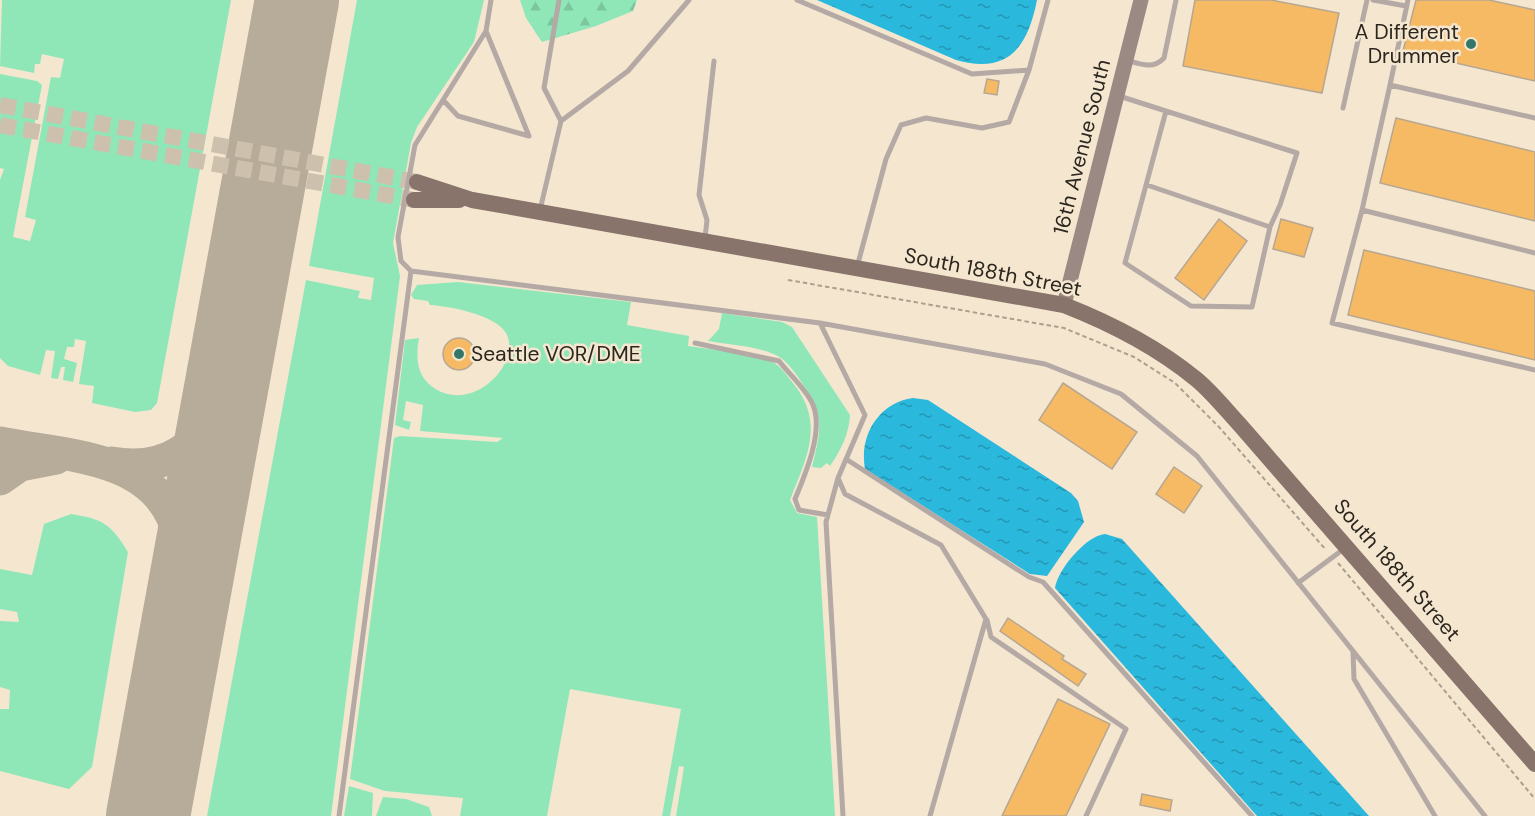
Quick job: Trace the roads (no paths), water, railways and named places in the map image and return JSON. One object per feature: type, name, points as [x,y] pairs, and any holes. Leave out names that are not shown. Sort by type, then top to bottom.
[{"type":"main road","name":"South 188th Street","points":[[417,182],[472,200],[1064,305],[1098,319],[1140,341],[1196,379],[1240,425],[1535,764]]},
{"type":"main road","name":"South 188th Street","points":[[414,200],[472,200]]},
{"type":"street","name":"16th Avenue South","points":[[1064,305],[1141,0]]},
{"type":"lane","points":[[491,0],[486,31],[415,145],[398,237],[401,261],[411,271],[820,323],[1045,364],[1121,394],[1197,456],[1485,816]]},
{"type":"lane","points":[[540,212],[561,121],[544,88],[559,0]]},
{"type":"lane","points":[[561,121],[628,71],[689,0]]},
{"type":"lane","points":[[797,0],[972,74],[1029,70]]},
{"type":"lane","points":[[856,268],[886,159],[901,125],[926,118],[982,128],[1009,122],[1029,70],[1048,0]]},
{"type":"lane","points":[[1126,60],[1151,66],[1159,64],[1164,58],[1176,0]]},
{"type":"lane","points":[[1343,108],[1367,0]]},
{"type":"lane","points":[[1373,0],[1407,3],[1362,210],[1332,322],[1535,370]]},
{"type":"lane","points":[[443,99],[458,116],[529,136],[486,31]]},
{"type":"lane","points":[[705,241],[706,220],[699,195],[714,62]]},
{"type":"lane","points":[[1389,85],[1535,118]]},
{"type":"lane","points":[[1117,96],[1166,111],[1297,153],[1280,205],[1270,227],[1252,307],[1191,306],[1125,263],[1166,111]]},
{"type":"lane","points":[[1147,185],[1270,227]]},
{"type":"lane","points":[[1362,210],[1535,253]]},
{"type":"lane","points":[[339,816],[411,271]]},
{"type":"lane","points":[[820,323],[865,415],[838,478],[826,522],[843,816]]},
{"type":"lane","points":[[695,343],[779,361],[813,405],[816,423],[809,467],[795,499],[799,510],[828,515]]},
{"type":"lane","points":[[846,459],[1029,577],[1043,582],[1252,816]]},
{"type":"lane","points":[[838,478],[845,494],[941,545],[986,619],[991,638],[1126,729],[1086,816]]},
{"type":"lane","points":[[1298,583],[1346,547]]},
{"type":"lane","points":[[930,816],[986,619]]},
{"type":"lane","points":[[1353,652],[1354,679],[1435,816]]},
{"type":"water","points":[[817,0],[1037,0],[1028,31],[1013,53],[1003,60],[974,64],[956,60]]},
{"type":"water","points":[[913,398],[928,400],[1071,493],[1078,501],[1084,522],[1047,576],[1030,574],[865,469],[865,445],[874,423],[890,407]]},
{"type":"water","points":[[1105,534],[1122,539],[1369,816],[1257,816],[1055,588],[1061,572],[1074,555],[1090,541]]},
{"type":"tunnel","points":[[0,105],[417,182]]},
{"type":"tunnel","points":[[0,125],[414,200]]},
{"type":"place","name":"A Different Drummer","points":[[1471,44]]},
{"type":"place","name":"Seattle VOR/DME","points":[[459,354]]}]
